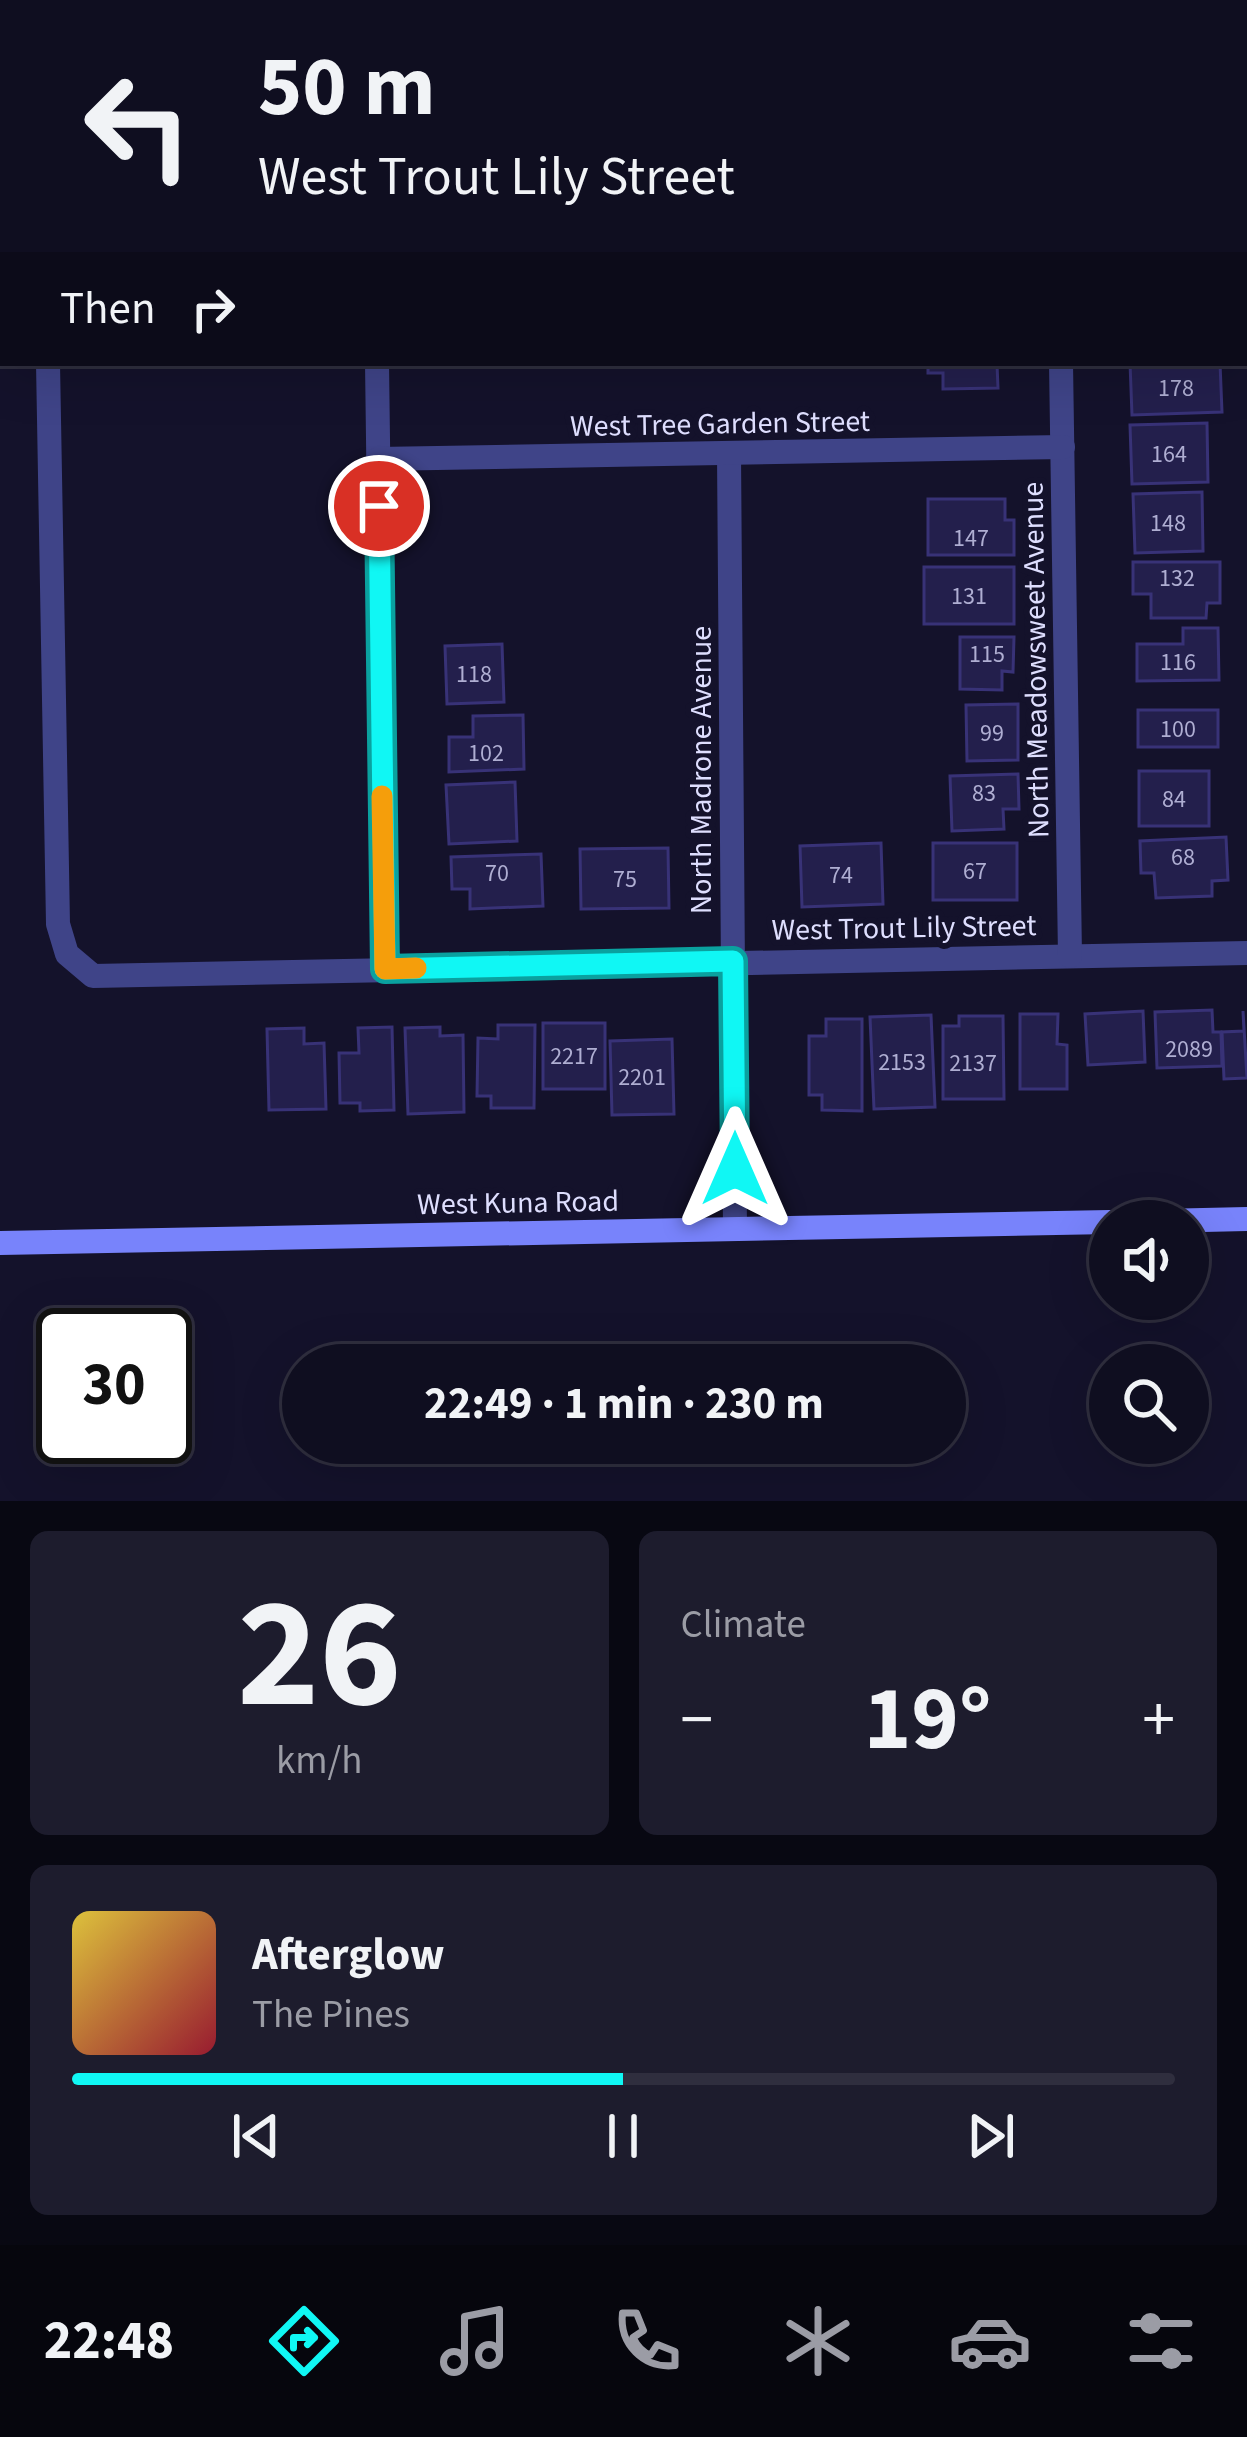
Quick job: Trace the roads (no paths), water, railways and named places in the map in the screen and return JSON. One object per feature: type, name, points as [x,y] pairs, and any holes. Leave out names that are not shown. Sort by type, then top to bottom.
[{"type":"main road","points":[[1209,1220],[1247,1219]]},
{"type":"main road","name":"West Kuna Road","points":[[0,1243],[1089,1222]]},
{"type":"street","name":"West Trout Lily Street","points":[[48,366],[58,924],[67,953],[93,976],[1247,952]]},
{"type":"street","points":[[377,366],[385,969]]},
{"type":"street","name":"North Meadowsweet Avenue","points":[[1061,366],[1070,956]]},
{"type":"street","name":"West Tree Garden Street","points":[[378,459],[1063,447]]},
{"type":"street","name":"North Madrone Avenue","points":[[729,454],[735,1229]]}]
